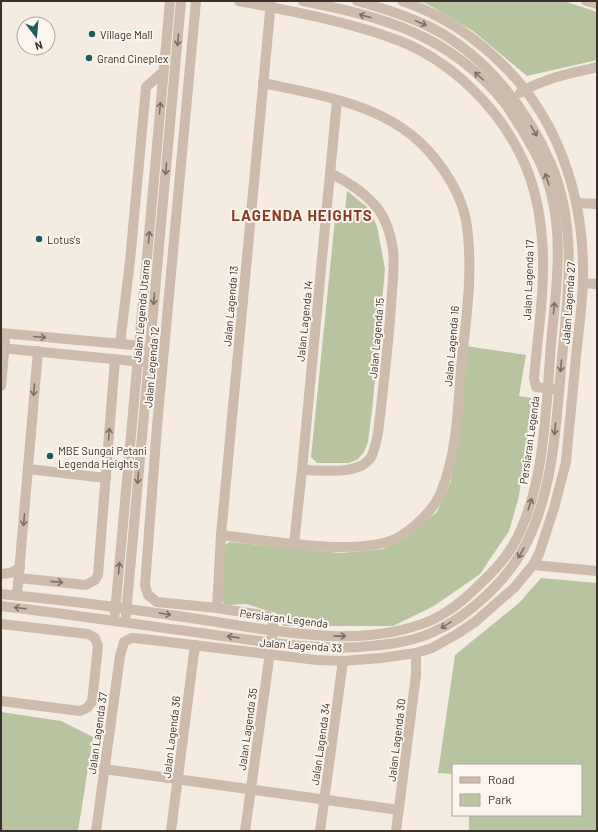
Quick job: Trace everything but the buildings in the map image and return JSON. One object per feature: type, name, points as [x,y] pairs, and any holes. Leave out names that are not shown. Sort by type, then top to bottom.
[{"type":"street","name":"Jalan Legenda Utama","points":[[114,620],[170,1]]},
{"type":"street","name":"Jalan Legenda Utama","points":[[125,622],[181,1]]},
{"type":"street","name":"Jalan Legenda 12","points":[[196,1],[157,426],[145,581],[146,590],[151,598],[157,602],[217,608],[268,616],[273,620],[273,630]]},
{"type":"street","points":[[239,1],[271,4]]},
{"type":"street","name":"Persiaran Legenda","points":[[1,606],[114,620],[271,644],[310,647],[381,646],[413,640],[442,628],[478,603],[502,580],[516,561],[533,528],[542,501],[552,458],[568,289],[569,251],[566,214],[552,165],[531,126],[509,101],[447,50],[410,30],[384,21],[330,6],[303,1]]},
{"type":"street","name":"Persiaran Legenda","points":[[1,592],[17,596],[127,608],[305,635],[339,636],[380,634],[404,630],[445,613],[470,593],[500,564],[510,549],[523,524],[538,473],[548,389],[556,288],[557,232],[555,212],[548,184],[536,152],[509,101],[492,74],[475,57],[431,27],[389,10],[358,1]]},
{"type":"street","name":"Jalan Lagenda 27","points":[[402,1],[420,7],[460,28],[470,35],[497,58],[525,90],[556,140],[573,188],[580,218],[583,283],[563,476],[539,554],[533,565],[514,588],[487,612]]},
{"type":"street","points":[[586,1],[597,4]]},
{"type":"street","name":"Jalan Lagenda 13","points":[[217,608],[221,535],[271,4]]},
{"type":"street","name":"Jalan Lagenda 17","points":[[271,4],[366,30],[400,42],[443,65],[468,86],[493,113],[507,132],[525,164],[536,198],[539,213],[542,239],[543,272],[534,378],[536,387],[573,391]]},
{"type":"street","points":[[509,101],[535,84],[549,79],[597,68]]},
{"type":"street","points":[[120,344],[130,261],[146,87],[163,72]]},
{"type":"street","name":"Jalan Lagenda 16","points":[[221,535],[318,546],[350,547],[387,542],[405,532],[428,512],[436,502],[441,492],[449,464],[457,419],[469,272],[468,236],[462,206],[457,192],[442,168],[424,145],[398,126],[380,116],[353,105],[263,83]]},
{"type":"street","name":"Jalan Lagenda 14","points":[[294,544],[337,100]]},
{"type":"street","name":"Jalan Lagenda 15","points":[[302,470],[332,471],[357,469],[366,464],[371,458],[378,433],[389,331],[394,261],[387,228],[378,210],[370,199],[355,187],[330,173]]},
{"type":"street","points":[[576,203],[597,204]]},
{"type":"street","points":[[130,261],[139,271],[145,283]]},
{"type":"street","points":[[583,283],[597,284]]},
{"type":"street","points":[[1,386],[3,333],[150,347]]},
{"type":"street","points":[[3,348],[149,362]]},
{"type":"street","points":[[17,596],[38,351]]},
{"type":"street","points":[[19,578],[86,585],[95,580],[98,572],[115,359]]},
{"type":"street","points":[[132,424],[157,426]]},
{"type":"street","points":[[28,469],[106,478]]},
{"type":"street","points":[[533,565],[597,571]]},
{"type":"street","points":[[1,574],[10,573],[20,568]]},
{"type":"street","points":[[470,593],[487,612]]},
{"type":"street","name":"Jalan Lagenda 33","points":[[127,640],[135,638],[270,655],[343,661],[416,653],[432,648],[457,634],[487,612]]},
{"type":"street","points":[[1,624],[88,634],[98,641],[92,702],[87,708],[80,711],[1,701]]},
{"type":"street","name":"Jalan Lagenda 35","points":[[245,831],[273,630]]},
{"type":"street","name":"Jalan Lagenda 37","points":[[96,831],[120,656],[122,646],[127,640]]},
{"type":"street","name":"Jalan Lagenda 36","points":[[171,831],[194,645]]},
{"type":"street","name":"Jalan Lagenda 30","points":[[396,831],[416,675],[416,653]]},
{"type":"street","name":"Jalan Lagenda 34","points":[[320,831],[343,661]]},
{"type":"street","points":[[104,769],[399,810]]},
{"type":"green space","points":[[418,1],[564,1],[597,12],[597,60],[527,76],[473,31],[427,4]]},
{"type":"green space","points":[[347,191],[367,207],[377,226],[385,269],[372,411],[368,442],[364,452],[358,459],[349,463],[317,463],[311,457],[336,209],[345,210]]},
{"type":"green space","points":[[466,346],[526,355],[519,396],[532,398],[519,496],[509,531],[480,574],[434,606],[393,626],[283,626],[276,613],[246,604],[224,605],[221,596],[225,545],[230,542],[341,553],[383,549],[406,537],[437,512],[451,481]]},
{"type":"green space","points":[[541,578],[597,583],[597,831],[469,831],[469,816],[582,816],[582,764],[452,764],[452,774],[438,773],[455,655],[519,603]]},
{"type":"green space","points":[[1,712],[61,721],[93,737],[78,831],[1,831]]},
{"type":"place","name":"Village Mall","points":[[92,34]]},
{"type":"place","name":"Grand Cineplex","points":[[89,58]]},
{"type":"place","name":"Lotus's","points":[[39,239]]},
{"type":"place","name":"MBE Sungai Petani Legenda Heights","points":[[50,456]]},
{"type":"district","name":"LAGENDA HEIGHTS","points":[[302,215]]}]
